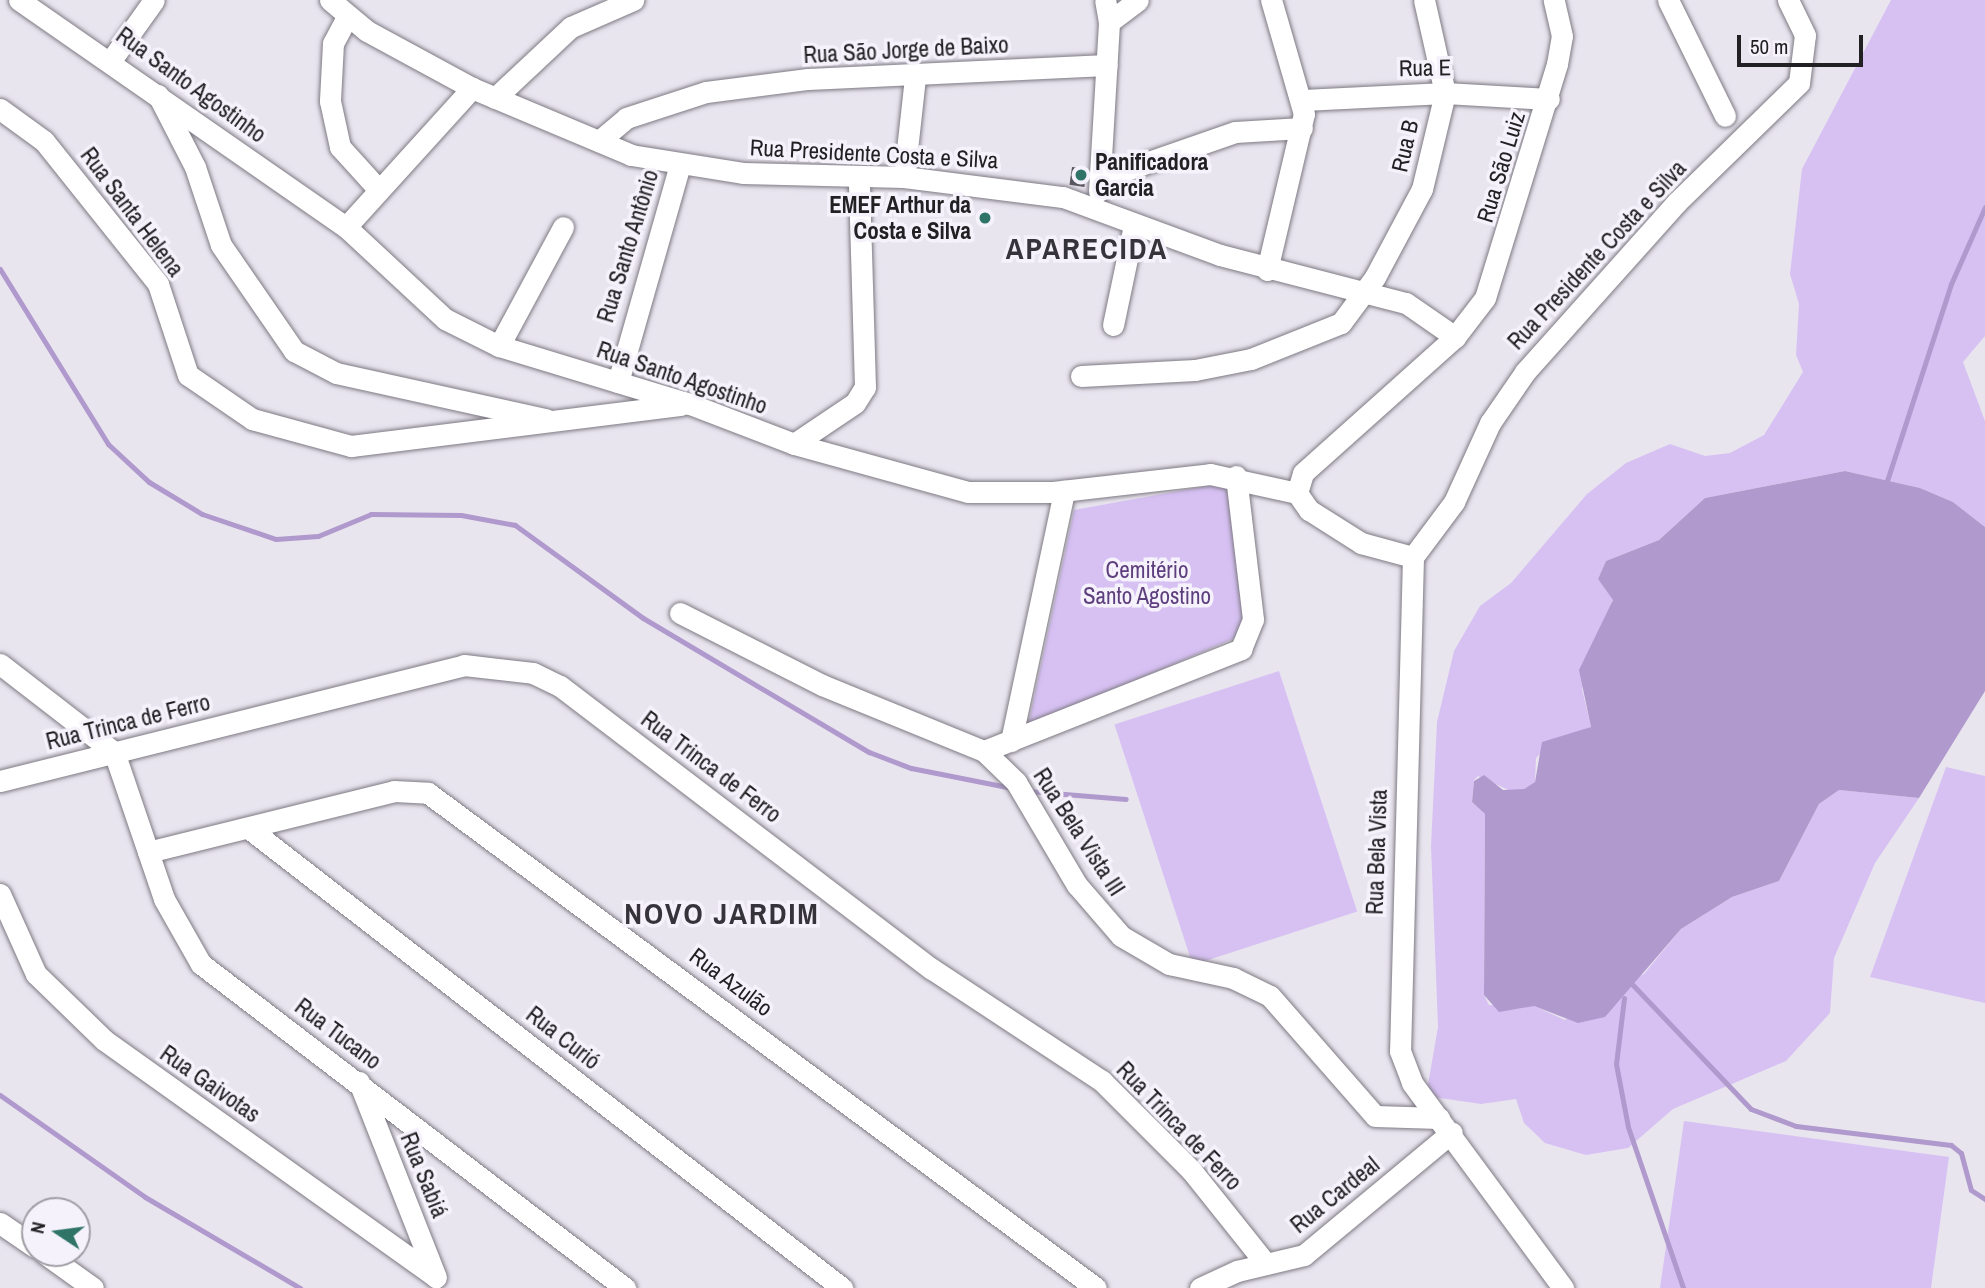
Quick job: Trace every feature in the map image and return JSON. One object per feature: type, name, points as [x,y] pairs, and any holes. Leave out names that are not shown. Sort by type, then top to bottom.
[{"type":"street","name":"Rua Santo Agostinho","points":[[19,0],[112,59],[346,227],[445,319],[499,346],[690,404],[794,444],[968,492],[1064,491],[1236,476],[1297,493]]},
{"type":"street","points":[[112,59],[153,0]]},
{"type":"street","name":"Rua Presidente Costa e Silva","points":[[330,0],[347,17],[472,88],[599,141],[680,165],[859,179],[904,177],[1025,189],[1097,207],[1134,225],[1267,270],[1364,291],[1433,317],[1455,337]]},
{"type":"street","points":[[495,98],[571,27],[633,0]]},
{"type":"street","points":[[1097,207],[1109,22],[1105,0]]},
{"type":"street","points":[[1109,22],[1138,0]]},
{"type":"street","points":[[1267,270],[1302,128],[1303,100],[1273,0]]},
{"type":"street","name":"Rua B","points":[[1081,376],[1195,370],[1251,359],[1341,323],[1364,291],[1422,189],[1445,93],[1424,0]]},
{"type":"street","name":"Rua São Luiz","points":[[1455,337],[1493,280],[1549,99],[1562,36],[1554,0]]},
{"type":"street","points":[[1668,0],[1725,116]]},
{"type":"street","name":"Rua Presidente Costa e Silva","points":[[1413,557],[1454,502],[1490,423],[1525,372],[1676,203],[1799,83],[1805,35],[1788,0]]},
{"type":"street","points":[[347,17],[333,43],[330,101],[340,147],[379,190]]},
{"type":"street","name":"Rua São Jorge de Baixo","points":[[599,141],[626,118],[706,92],[808,79],[915,77],[1107,65]]},
{"type":"street","points":[[904,177],[915,77]]},
{"type":"street","points":[[346,227],[472,88]]},
{"type":"street","points":[[157,93],[195,167],[221,245],[294,351],[336,373],[558,422]]},
{"type":"street","name":"Rua E","points":[[1303,100],[1445,93],[1549,99]]},
{"type":"street","name":"Rua Santa Helena","points":[[0,109],[44,141],[158,284],[188,375],[252,419],[351,446],[690,404]]},
{"type":"street","points":[[1100,179],[1235,132],[1302,128]]},
{"type":"street","name":"Rua Santo Antônio","points":[[618,382],[639,291],[680,165]]},
{"type":"street","points":[[794,444],[855,403],[865,387],[859,179]]},
{"type":"street","points":[[1113,326],[1134,225]]},
{"type":"street","points":[[499,346],[563,227]]},
{"type":"street","points":[[1413,557],[1361,543],[1309,510],[1297,493],[1303,473],[1455,337]]},
{"type":"street","points":[[984,751],[1241,649],[1253,620],[1236,476]]},
{"type":"street","points":[[1011,741],[1064,491]]},
{"type":"street","name":"Rua Bela Vista","points":[[1413,557],[1399,1037],[1412,1083],[1563,1288]]},
{"type":"street","name":"Rua Bela Vista III","points":[[680,612],[822,685],[984,751],[1016,782],[1077,885],[1121,936],[1169,964],[1233,978],[1270,996],[1375,1116],[1445,1125]]},
{"type":"street","points":[[0,664],[114,752]]},
{"type":"street","name":"Rua Trinca de Ferro","points":[[0,781],[464,665],[533,673],[560,686],[932,969],[1102,1081],[1191,1170],[1266,1264]]},
{"type":"street","name":"Rua Tucano","points":[[114,752],[178,933],[201,964],[358,1081],[625,1288]]},
{"type":"street","name":"Rua Azulão","points":[[148,852],[251,830],[394,791],[428,793],[449,803],[1096,1288]]},
{"type":"street","name":"Rua Curió","points":[[251,830],[842,1288]]},
{"type":"street","name":"Rua Gaivotas","points":[[0,894],[36,974],[104,1040],[439,1282]]},
{"type":"street","name":"Rua Sabiá","points":[[358,1081],[439,1282]]},
{"type":"street","name":"Rua Cardeal","points":[[1200,1288],[1314,1249],[1445,1125]]},
{"type":"street","points":[[0,1223],[21,1237]]},
{"type":"street","points":[[64,1267],[93,1288]]},
{"type":"street","points":[[597,1267],[607,1288]]},
{"type":"green space","points":[[1891,0],[1985,0],[1985,336],[1963,362],[1985,421],[1985,527],[1953,502],[1920,488],[1845,471],[1705,498],[1659,540],[1606,561],[1598,579],[1613,599],[1582,689],[1591,727],[1553,741],[1536,758],[1535,782],[1524,789],[1513,792],[1478,776],[1474,780],[1472,802],[1485,814],[1484,995],[1489,1005],[1534,1006],[1565,1020],[1644,974],[1681,929],[1732,897],[1779,881],[1819,804],[1839,790],[1919,798],[1875,863],[1834,958],[1830,1013],[1786,1061],[1673,1109],[1628,1148],[1586,1155],[1545,1143],[1524,1123],[1516,1099],[1481,1104],[1426,1096],[1438,1027],[1431,846],[1437,722],[1454,651],[1480,606],[1511,583],[1587,494],[1626,463],[1670,444],[1705,456],[1730,453],[1764,435],[1803,372],[1796,355],[1799,304],[1790,274],[1802,169]]},
{"type":"green space","name":"Cemitério Santo Agostino","points":[[1234,481],[1256,629],[1028,726],[1074,510]]},
{"type":"green space","points":[[1279,671],[1357,912],[1193,965],[1114,724]]},
{"type":"green space","points":[[1946,767],[1985,776],[1985,1003],[1870,977]]},
{"type":"green space","points":[[1684,1121],[1949,1157],[1931,1288],[1660,1288]]},
{"type":"shaded area","points":[[1845,471],[1920,488],[1953,502],[1985,527],[1985,691],[1919,798],[1839,790],[1819,804],[1779,881],[1732,897],[1681,929],[1605,1017],[1578,1023],[1534,1006],[1499,1012],[1484,995],[1485,814],[1472,802],[1474,781],[1484,775],[1503,790],[1524,789],[1535,782],[1542,742],[1591,727],[1579,670],[1613,600],[1598,579],[1606,561],[1659,540],[1705,498]]},
{"type":"building","name":"Panificadora Garcia","points":[[1072,167],[1087,169],[1084,187],[1069,185]]},
{"type":"waterway","points":[[1885,487],[1951,284],[1985,207]]},
{"type":"waterway","points":[[0,269],[108,444],[149,482],[202,514],[276,539],[318,536],[371,514],[461,515],[515,525],[643,618],[869,752],[911,768],[1012,788]]},
{"type":"waterway","points":[[1028,791],[1126,799]]},
{"type":"waterway","points":[[1630,982],[1751,1109],[1796,1126],[1951,1145],[1961,1153],[1971,1190],[1985,1199]]},
{"type":"waterway","points":[[1624,998],[1616,1064],[1628,1127],[1683,1288]]},
{"type":"waterway","points":[[0,1095],[145,1197],[300,1288]]},
{"type":"place","name":"Panificadora Garcia","points":[[1081,175]]},
{"type":"place","name":"EMEF Arthur da Costa e Silva","points":[[985,218]]},
{"type":"district","name":"APARECIDA","points":[[1087,248]]},
{"type":"district","name":"NOVO JARDIM","points":[[722,913]]}]
